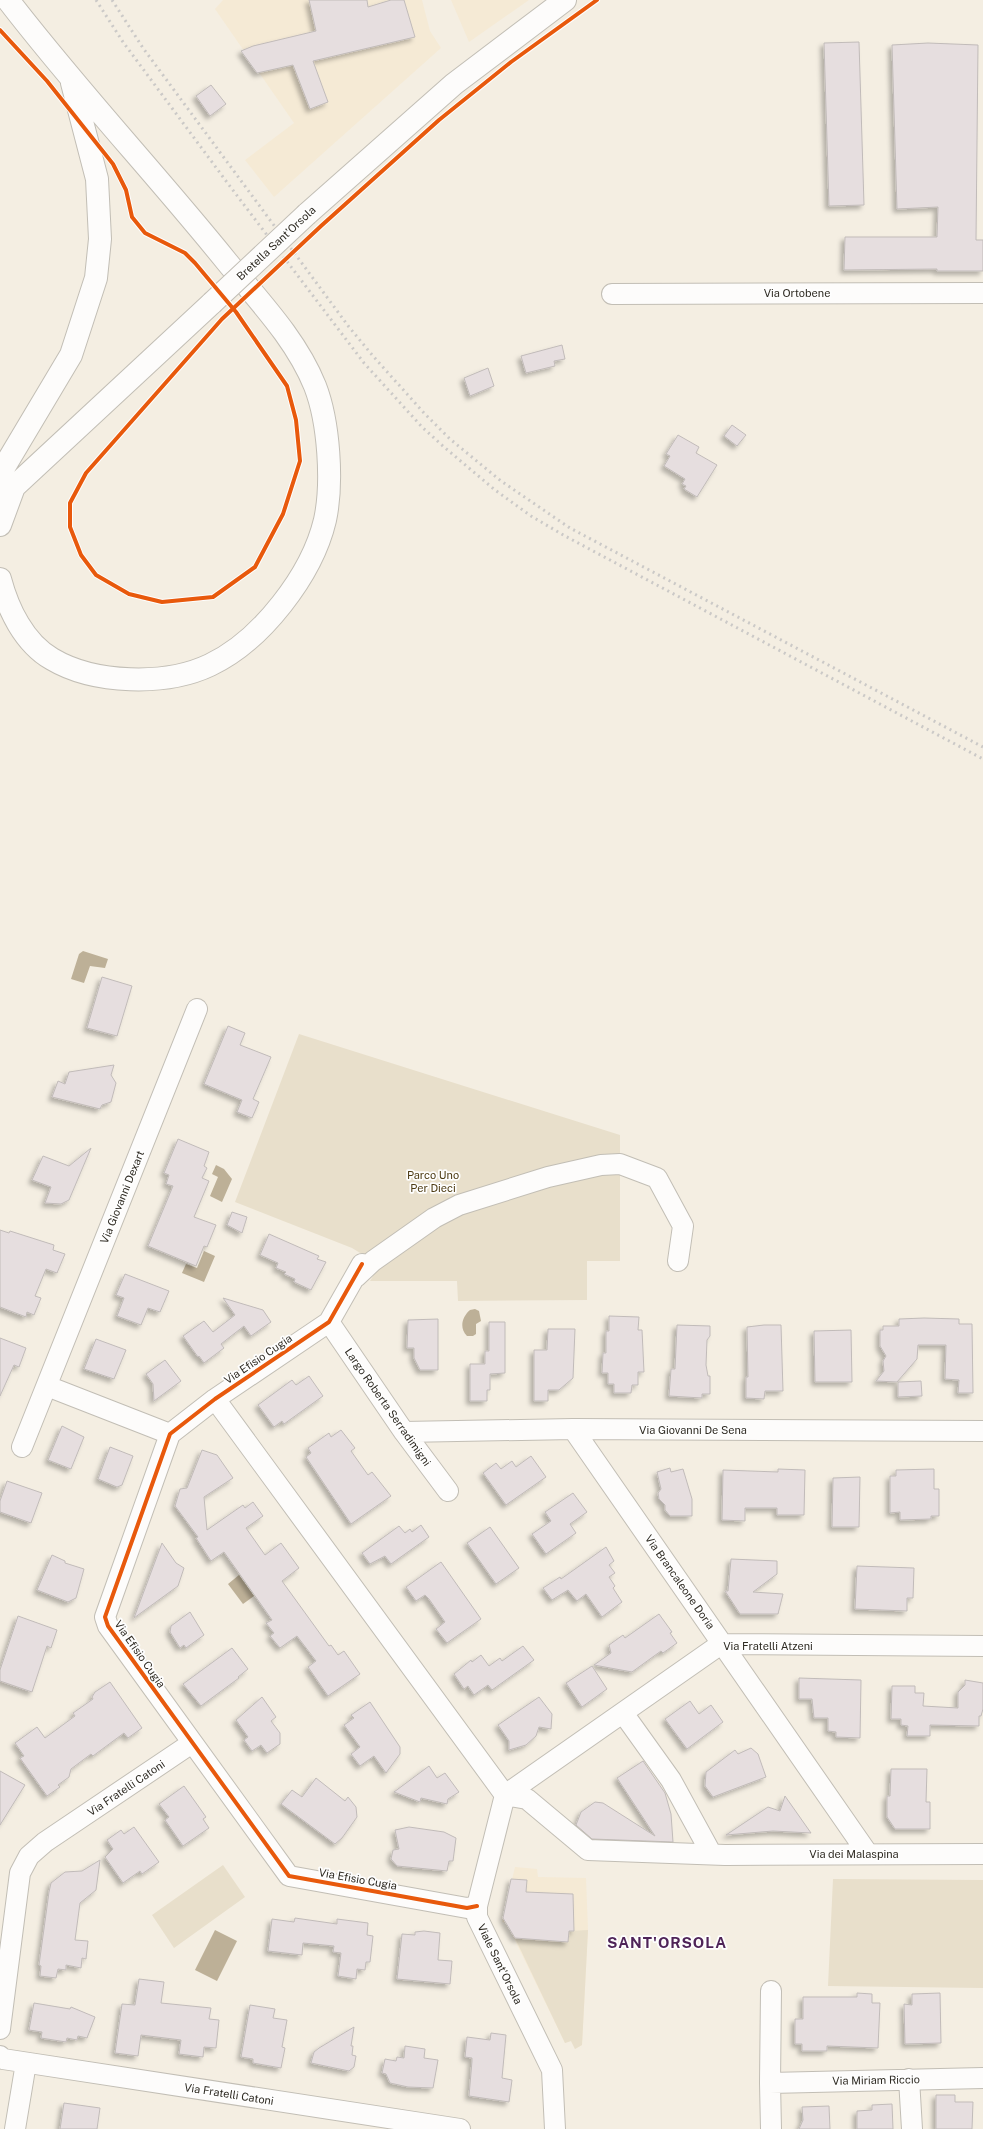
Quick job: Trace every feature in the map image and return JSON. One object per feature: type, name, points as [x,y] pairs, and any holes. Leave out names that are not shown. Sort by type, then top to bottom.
[{"type":"main road","points":[[0,579],[4,595],[16,619],[31,641],[51,659],[75,669],[109,677],[142,680],[175,677],[210,666],[243,644],[272,617],[296,584],[314,553],[325,522],[330,487],[322,410],[315,386],[300,357],[283,331],[176,199],[41,44],[8,0]]},
{"type":"main road","name":"Bretella Sant'Orsola","points":[[5,486],[212,303],[308,214],[454,84],[565,0]]},
{"type":"main road","points":[[0,525],[5,486],[72,355],[96,278],[100,239],[97,179],[71,78]]},
{"type":"street","name":"Via Ortobene","points":[[612,294],[983,293]]},
{"type":"street","name":"Via Giovanni Dexart","points":[[22,1447],[197,1009]]},
{"type":"street","name":"Via Efisio Cugia","points":[[476,1906],[467,1908],[289,1876],[108,1626],[105,1616],[170,1434],[215,1399],[329,1322],[357,1272],[434,1218],[459,1205],[548,1177],[600,1164],[620,1164],[657,1178],[683,1226],[678,1260]]},
{"type":"street","name":"Largo Roberta Serradimigni","points":[[329,1322],[404,1432],[448,1491]]},
{"type":"street","points":[[47,1386],[170,1434]]},
{"type":"street","points":[[215,1399],[505,1795]]},
{"type":"street","name":"Via Giovanni De Sena","points":[[404,1432],[573,1429],[983,1431]]},
{"type":"street","name":"Via Brancaleone Doria","points":[[573,1429],[868,1854]]},
{"type":"street","name":"Via Fratelli Atzeni","points":[[505,1795],[721,1644],[983,1646]]},
{"type":"street","points":[[623,1713],[671,1780],[718,1854]]},
{"type":"street","name":"Via Fratelli Catoni","points":[[0,2029],[20,1873],[29,1856],[45,1842],[192,1743]]},
{"type":"street","name":"Via dei Malaspina","points":[[505,1795],[527,1799],[588,1850],[718,1854],[983,1854]]},
{"type":"street","name":"Viale Sant'Orsola","points":[[505,1795],[476,1906],[477,1917],[552,2070],[554,2129]]},
{"type":"street","points":[[771,1991],[771,2129]]},
{"type":"street","name":"Via Fratelli Catoni","points":[[0,2056],[3,2060],[460,2129]]},
{"type":"street","points":[[15,2129],[26,2063]]},
{"type":"street","name":"Via Miriam Riccio","points":[[770,2083],[983,2078]]},
{"type":"street","points":[[909,2079],[912,2129]]},
{"type":"shaded area","points":[[223,0],[422,0],[430,31],[441,48],[274,197],[245,160],[294,123],[215,9]]},
{"type":"shaded area","points":[[451,0],[529,0],[469,42]]},
{"type":"shaded area","points":[[83,951],[108,959],[105,968],[90,966],[84,983],[71,979],[79,954]]},
{"type":"shaded area","points":[[216,1165],[224,1169],[232,1179],[222,1202],[210,1196],[218,1177],[212,1174]]},
{"type":"shaded area","points":[[204,1251],[215,1256],[204,1282],[182,1273],[186,1264],[197,1268]]},
{"type":"shaded area","points":[[475,1309],[479,1311],[481,1321],[476,1324],[476,1334],[473,1336],[467,1336],[462,1326],[463,1319],[470,1310]]},
{"type":"shaded area","points":[[239,1575],[254,1596],[243,1604],[228,1584]]},
{"type":"shaded area","points":[[515,1867],[537,1869],[538,1877],[586,1878],[588,1930],[582,2045],[575,2049],[571,2041],[565,2043],[509,1928],[511,1923],[502,1922]]},
{"type":"shaded area","points":[[215,1930],[237,1941],[217,1981],[195,1970]]},
{"type":"green space","name":"Parco Uno Per Dieci","points":[[299,1034],[620,1135],[620,1261],[587,1261],[587,1300],[458,1301],[457,1281],[370,1281],[380,1265],[352,1248],[235,1202]]},
{"type":"green space","points":[[223,1865],[245,1897],[174,1948],[152,1915]]},
{"type":"green space","points":[[833,1879],[983,1880],[983,1988],[828,1986]]},
{"type":"green space","points":[[588,1930],[582,2045],[575,2049],[571,2041],[565,2043],[515,1938],[568,1942],[569,1931]]},
{"type":"building","points":[[309,0],[367,0],[368,7],[391,0],[404,0],[415,37],[313,61],[328,102],[310,109],[293,65],[257,73],[241,51],[253,46],[316,31]]},
{"type":"building","points":[[859,42],[864,205],[829,206],[824,43]]},
{"type":"building","points":[[928,43],[978,45],[976,240],[983,240],[983,271],[937,271],[937,269],[844,270],[845,237],[937,237],[938,207],[897,209],[892,45]]},
{"type":"building","points":[[211,85],[226,104],[210,116],[196,96]]},
{"type":"building","points":[[562,345],[565,359],[554,361],[555,366],[526,373],[521,356]]},
{"type":"building","points":[[488,368],[494,386],[470,396],[464,378]]},
{"type":"building","points":[[732,425],[746,435],[737,446],[724,436]]},
{"type":"building","points":[[678,435],[699,447],[696,453],[717,465],[697,497],[684,489],[686,486],[682,484],[685,479],[664,466],[670,456],[666,454]]},
{"type":"building","points":[[102,977],[132,986],[117,1036],[87,1028]]},
{"type":"building","points":[[228,1026],[245,1033],[240,1045],[271,1057],[253,1099],[259,1102],[252,1118],[237,1112],[242,1100],[204,1084]]},
{"type":"building","points":[[114,1065],[111,1075],[116,1083],[111,1102],[102,1105],[100,1109],[52,1097],[58,1081],[65,1084],[69,1072]]},
{"type":"building","points":[[178,1139],[209,1152],[204,1166],[207,1168],[202,1178],[209,1181],[194,1217],[216,1225],[207,1247],[204,1246],[196,1266],[148,1246],[173,1186],[166,1184],[169,1175],[164,1173]]},
{"type":"building","points":[[91,1148],[69,1200],[61,1204],[45,1203],[51,1187],[32,1180],[43,1156],[69,1166]]},
{"type":"building","points":[[232,1212],[247,1217],[242,1233],[227,1225]]},
{"type":"building","points":[[0,1230],[9,1233],[10,1231],[54,1245],[53,1250],[65,1254],[57,1273],[46,1269],[35,1296],[41,1298],[34,1315],[27,1312],[26,1317],[0,1307]]},
{"type":"building","points":[[269,1234],[319,1256],[317,1259],[326,1262],[311,1290],[294,1282],[295,1279],[284,1274],[286,1272],[276,1268],[278,1263],[260,1255]]},
{"type":"building","points":[[125,1274],[169,1291],[160,1312],[148,1308],[141,1325],[117,1316],[124,1298],[116,1295]]},
{"type":"building","points":[[223,1298],[263,1310],[271,1322],[251,1336],[244,1326],[221,1344],[224,1348],[204,1363],[183,1336],[204,1321],[213,1332],[235,1315]]},
{"type":"building","points":[[609,1316],[639,1317],[638,1330],[642,1330],[644,1372],[638,1372],[638,1385],[632,1385],[631,1393],[614,1393],[614,1384],[608,1384],[608,1373],[602,1373],[603,1353],[606,1353],[606,1331],[609,1331]]},
{"type":"building","points":[[438,1319],[438,1370],[420,1370],[414,1358],[414,1348],[407,1348],[408,1320]]},
{"type":"building","points":[[899,1319],[959,1319],[959,1324],[972,1324],[973,1393],[958,1393],[959,1380],[945,1379],[946,1345],[918,1345],[917,1359],[897,1382],[876,1381],[884,1371],[883,1361],[886,1356],[880,1346],[880,1330],[883,1330],[883,1326],[899,1326]]},
{"type":"building","points":[[489,1322],[505,1322],[505,1373],[490,1374],[490,1390],[487,1390],[487,1401],[470,1401],[470,1364],[485,1364],[485,1351],[489,1351]]},
{"type":"building","points":[[677,1325],[710,1326],[710,1336],[707,1340],[706,1365],[708,1376],[710,1376],[710,1394],[702,1394],[702,1398],[669,1396],[671,1369],[675,1369]]},
{"type":"building","points":[[781,1325],[783,1391],[765,1391],[764,1399],[746,1398],[746,1377],[748,1377],[747,1327]]},
{"type":"building","points":[[548,1329],[575,1329],[573,1378],[559,1390],[548,1390],[548,1401],[534,1401],[534,1350],[547,1350]]},
{"type":"building","points":[[851,1330],[852,1382],[815,1382],[814,1331]]},
{"type":"building","points":[[0,1338],[26,1348],[19,1367],[14,1365],[0,1396]]},
{"type":"building","points":[[96,1339],[126,1350],[114,1379],[84,1369]]},
{"type":"building","points":[[165,1360],[181,1381],[154,1401],[153,1384],[146,1374]]},
{"type":"building","points":[[309,1376],[323,1396],[284,1424],[282,1421],[274,1427],[258,1405],[292,1380],[296,1385]]},
{"type":"building","points":[[921,1381],[922,1396],[898,1397],[898,1382]]},
{"type":"building","points":[[62,1426],[84,1437],[71,1469],[48,1460]]},
{"type":"building","points":[[341,1430],[355,1448],[351,1451],[368,1475],[372,1472],[391,1496],[351,1524],[306,1457],[311,1453],[308,1448],[329,1433],[331,1437]]},
{"type":"building","points":[[110,1447],[133,1456],[122,1485],[117,1487],[98,1479]]},
{"type":"building","points":[[202,1450],[217,1455],[233,1478],[204,1497],[207,1530],[243,1505],[245,1508],[253,1502],[263,1516],[246,1528],[265,1555],[281,1543],[299,1568],[282,1581],[329,1646],[331,1645],[338,1655],[344,1651],[360,1674],[328,1696],[308,1667],[316,1661],[297,1636],[280,1648],[270,1636],[274,1633],[266,1623],[272,1620],[224,1552],[211,1561],[196,1538],[198,1537],[175,1506],[180,1489],[187,1488]]},
{"type":"building","points":[[531,1456],[546,1477],[506,1505],[483,1473],[496,1463],[501,1469],[512,1461],[516,1467]]},
{"type":"building","points":[[670,1468],[671,1472],[683,1469],[692,1499],[692,1516],[670,1516],[665,1510],[665,1505],[659,1499],[658,1493],[661,1489],[657,1472]]},
{"type":"building","points":[[778,1469],[805,1470],[804,1515],[777,1515],[777,1508],[745,1508],[745,1521],[722,1520],[723,1470],[778,1472]]},
{"type":"building","points":[[934,1469],[934,1489],[939,1489],[939,1516],[931,1516],[931,1519],[900,1520],[900,1512],[890,1513],[890,1476],[896,1476],[896,1470]]},
{"type":"building","points":[[860,1477],[859,1527],[832,1527],[833,1478]]},
{"type":"building","points":[[7,1481],[42,1493],[31,1523],[0,1512],[0,1501]]},
{"type":"building","points":[[573,1493],[587,1512],[570,1524],[576,1533],[546,1554],[532,1534],[551,1521],[545,1512]]},
{"type":"building","points":[[421,1525],[429,1537],[391,1564],[385,1556],[370,1564],[362,1553],[399,1526],[405,1533],[410,1529],[412,1532]]},
{"type":"building","points":[[490,1527],[519,1568],[496,1584],[467,1543]]},
{"type":"building","points":[[162,1543],[176,1563],[184,1568],[178,1586],[134,1618]]},
{"type":"building","points":[[606,1547],[614,1561],[609,1565],[615,1573],[609,1577],[615,1586],[613,1588],[622,1602],[602,1617],[586,1594],[577,1601],[568,1590],[552,1600],[543,1588],[560,1577],[561,1579]]},
{"type":"building","points":[[52,1555],[65,1561],[65,1563],[84,1569],[76,1598],[68,1602],[37,1590]]},
{"type":"building","points":[[731,1559],[777,1561],[777,1574],[753,1592],[783,1594],[778,1614],[740,1614],[725,1591],[728,1591]]},
{"type":"building","points":[[441,1562],[481,1619],[447,1643],[436,1629],[445,1622],[429,1599],[425,1595],[416,1601],[406,1587]]},
{"type":"building","points":[[857,1566],[914,1568],[913,1598],[907,1598],[907,1611],[855,1609]]},
{"type":"building","points":[[190,1612],[204,1635],[186,1648],[184,1645],[180,1648],[170,1632],[171,1626]]},
{"type":"building","points":[[659,1614],[672,1632],[670,1633],[677,1643],[663,1653],[661,1651],[632,1672],[594,1665],[611,1653],[609,1645],[623,1635],[625,1638]]},
{"type":"building","points":[[18,1616],[57,1630],[51,1648],[47,1646],[32,1692],[0,1681],[0,1670]]},
{"type":"building","points":[[523,1646],[534,1660],[492,1690],[488,1685],[474,1695],[468,1686],[464,1689],[454,1674],[471,1660],[472,1662],[481,1655],[489,1666],[500,1658],[502,1661]]},
{"type":"building","points":[[232,1648],[248,1669],[238,1677],[239,1678],[201,1706],[183,1684]]},
{"type":"building","points":[[592,1666],[607,1689],[582,1707],[566,1683]]},
{"type":"building","points":[[799,1678],[861,1680],[860,1738],[836,1737],[836,1732],[828,1731],[828,1718],[814,1718],[812,1699],[799,1699]]},
{"type":"building","points":[[965,1680],[983,1683],[983,1709],[981,1716],[979,1716],[979,1726],[930,1725],[930,1736],[907,1736],[908,1726],[901,1725],[901,1719],[891,1719],[892,1686],[915,1686],[915,1693],[924,1693],[923,1706],[958,1708],[958,1692],[965,1685]]},
{"type":"building","points":[[110,1682],[142,1728],[128,1738],[124,1733],[93,1756],[91,1754],[71,1769],[69,1777],[58,1785],[60,1787],[47,1796],[20,1758],[24,1756],[15,1743],[37,1727],[45,1738],[75,1716],[73,1713],[93,1699],[92,1697],[95,1692]]},
{"type":"building","points":[[262,1697],[276,1717],[271,1721],[280,1733],[280,1744],[267,1753],[261,1745],[252,1751],[244,1740],[248,1737],[236,1720]]},
{"type":"building","points":[[539,1697],[552,1714],[551,1729],[539,1727],[536,1736],[526,1745],[509,1750],[509,1741],[498,1725]]},
{"type":"building","points":[[690,1701],[699,1714],[711,1705],[723,1722],[687,1749],[665,1719]]},
{"type":"building","points":[[370,1702],[400,1747],[400,1754],[386,1773],[374,1756],[360,1766],[351,1754],[360,1747],[344,1725],[354,1718],[351,1715]]},
{"type":"building","points":[[751,1748],[758,1754],[766,1777],[713,1797],[705,1786],[706,1772],[735,1750],[738,1754]]},
{"type":"building","points":[[643,1761],[665,1793],[671,1814],[673,1842],[592,1839],[576,1825],[581,1812],[595,1802],[603,1803],[655,1836],[617,1778]]},
{"type":"building","points":[[429,1766],[437,1778],[445,1773],[459,1792],[448,1799],[447,1804],[421,1798],[420,1802],[394,1792]]},
{"type":"building","points":[[891,1769],[927,1769],[926,1802],[930,1802],[930,1829],[895,1829],[887,1817],[887,1796],[890,1796]]},
{"type":"building","points":[[0,1771],[25,1785],[0,1825]]},
{"type":"building","points":[[316,1778],[345,1801],[348,1797],[356,1807],[357,1817],[342,1838],[335,1844],[281,1804],[292,1790],[302,1797]]},
{"type":"building","points":[[184,1786],[206,1817],[203,1819],[209,1828],[183,1846],[165,1820],[169,1817],[159,1804]]},
{"type":"building","points":[[785,1796],[811,1833],[773,1831],[726,1835],[768,1807],[780,1811]]},
{"type":"building","points":[[134,1827],[159,1862],[142,1874],[140,1871],[123,1883],[105,1857],[113,1849],[107,1840],[121,1830],[124,1834]]},
{"type":"building","points":[[409,1827],[444,1832],[456,1838],[453,1861],[449,1861],[447,1871],[397,1866],[391,1859],[393,1850],[399,1849],[395,1830]]},
{"type":"building","points":[[100,1860],[96,1890],[80,1903],[75,1940],[88,1941],[86,1959],[82,1958],[81,1968],[66,1965],[66,1970],[58,1969],[56,1978],[40,1976],[41,1966],[39,1965],[51,1883],[65,1872],[82,1871]]},
{"type":"building","points":[[511,1879],[527,1880],[526,1892],[573,1894],[574,1931],[569,1931],[568,1942],[515,1938],[503,1918]]},
{"type":"building","points":[[295,1918],[337,1924],[337,1919],[368,1923],[367,1935],[373,1936],[370,1962],[366,1962],[365,1970],[357,1969],[356,1979],[338,1976],[341,1953],[333,1952],[334,1946],[303,1943],[302,1955],[268,1951],[272,1919],[294,1922]]},
{"type":"building","points":[[424,1931],[440,1933],[438,1960],[452,1961],[450,1984],[397,1979],[402,1934],[415,1935],[415,1932]]},
{"type":"building","points":[[139,1979],[164,1982],[161,2003],[211,2008],[209,2019],[219,2020],[216,2048],[204,2047],[203,2057],[179,2054],[181,2040],[141,2035],[138,2056],[115,2053],[122,2004],[135,2005]]},
{"type":"building","points":[[857,1993],[872,1994],[872,2003],[880,2003],[878,2048],[827,2046],[827,2051],[802,2051],[802,2044],[795,2044],[795,2019],[803,2019],[803,1997],[857,1997]]},
{"type":"building","points":[[940,1993],[941,2043],[905,2044],[904,2004],[912,2005],[912,1994]]},
{"type":"building","points":[[34,2003],[70,2009],[71,2007],[95,2017],[87,2038],[78,2036],[77,2040],[67,2038],[66,2042],[41,2038],[42,2032],[29,2030]]},
{"type":"building","points":[[250,2005],[275,2009],[273,2018],[287,2020],[282,2047],[285,2048],[281,2068],[253,2063],[253,2059],[241,2057]]},
{"type":"building","points":[[354,2027],[351,2046],[353,2046],[352,2055],[356,2056],[354,2067],[349,2071],[311,2063],[314,2052]]},
{"type":"building","points":[[491,2033],[506,2035],[502,2078],[512,2080],[509,2102],[469,2096],[472,2058],[465,2057],[467,2037],[490,2040]]},
{"type":"building","points":[[405,2046],[425,2049],[424,2058],[438,2060],[433,2088],[408,2087],[390,2083],[386,2074],[382,2073],[385,2059],[396,2061],[397,2057],[404,2058]]},
{"type":"building","points":[[936,2095],[955,2095],[955,2102],[973,2102],[972,2129],[936,2129]]},
{"type":"building","points":[[64,2103],[100,2108],[97,2129],[60,2129]]},
{"type":"building","points":[[892,2104],[893,2129],[857,2129],[857,2111],[872,2110],[872,2105]]},
{"type":"building","points":[[829,2106],[830,2129],[799,2129],[803,2120],[802,2107]]},
{"type":"railway","points":[[96,0],[123,42],[364,363],[422,427],[444,447],[495,490],[531,516],[565,536],[983,759]]},
{"type":"railway","points":[[112,0],[143,48],[349,327],[424,413],[450,439],[501,481],[570,528],[983,747]]},
{"type":"cycle path","points":[[0,30],[47,81],[113,164],[126,190],[132,217],[145,233],[185,253],[195,263],[236,312],[287,386],[296,420],[300,461],[283,514],[255,567],[213,597],[162,602],[129,594],[96,575],[81,555],[70,527],[70,503],[86,473],[222,319],[321,226],[439,120],[511,62],[597,0]]},
{"type":"cycle path","points":[[362,1264],[329,1322],[215,1399],[170,1434],[105,1617],[108,1626],[289,1876],[467,1908],[477,1906]]},
{"type":"district","name":"SANT'ORSOLA","points":[[667,1943]]}]
